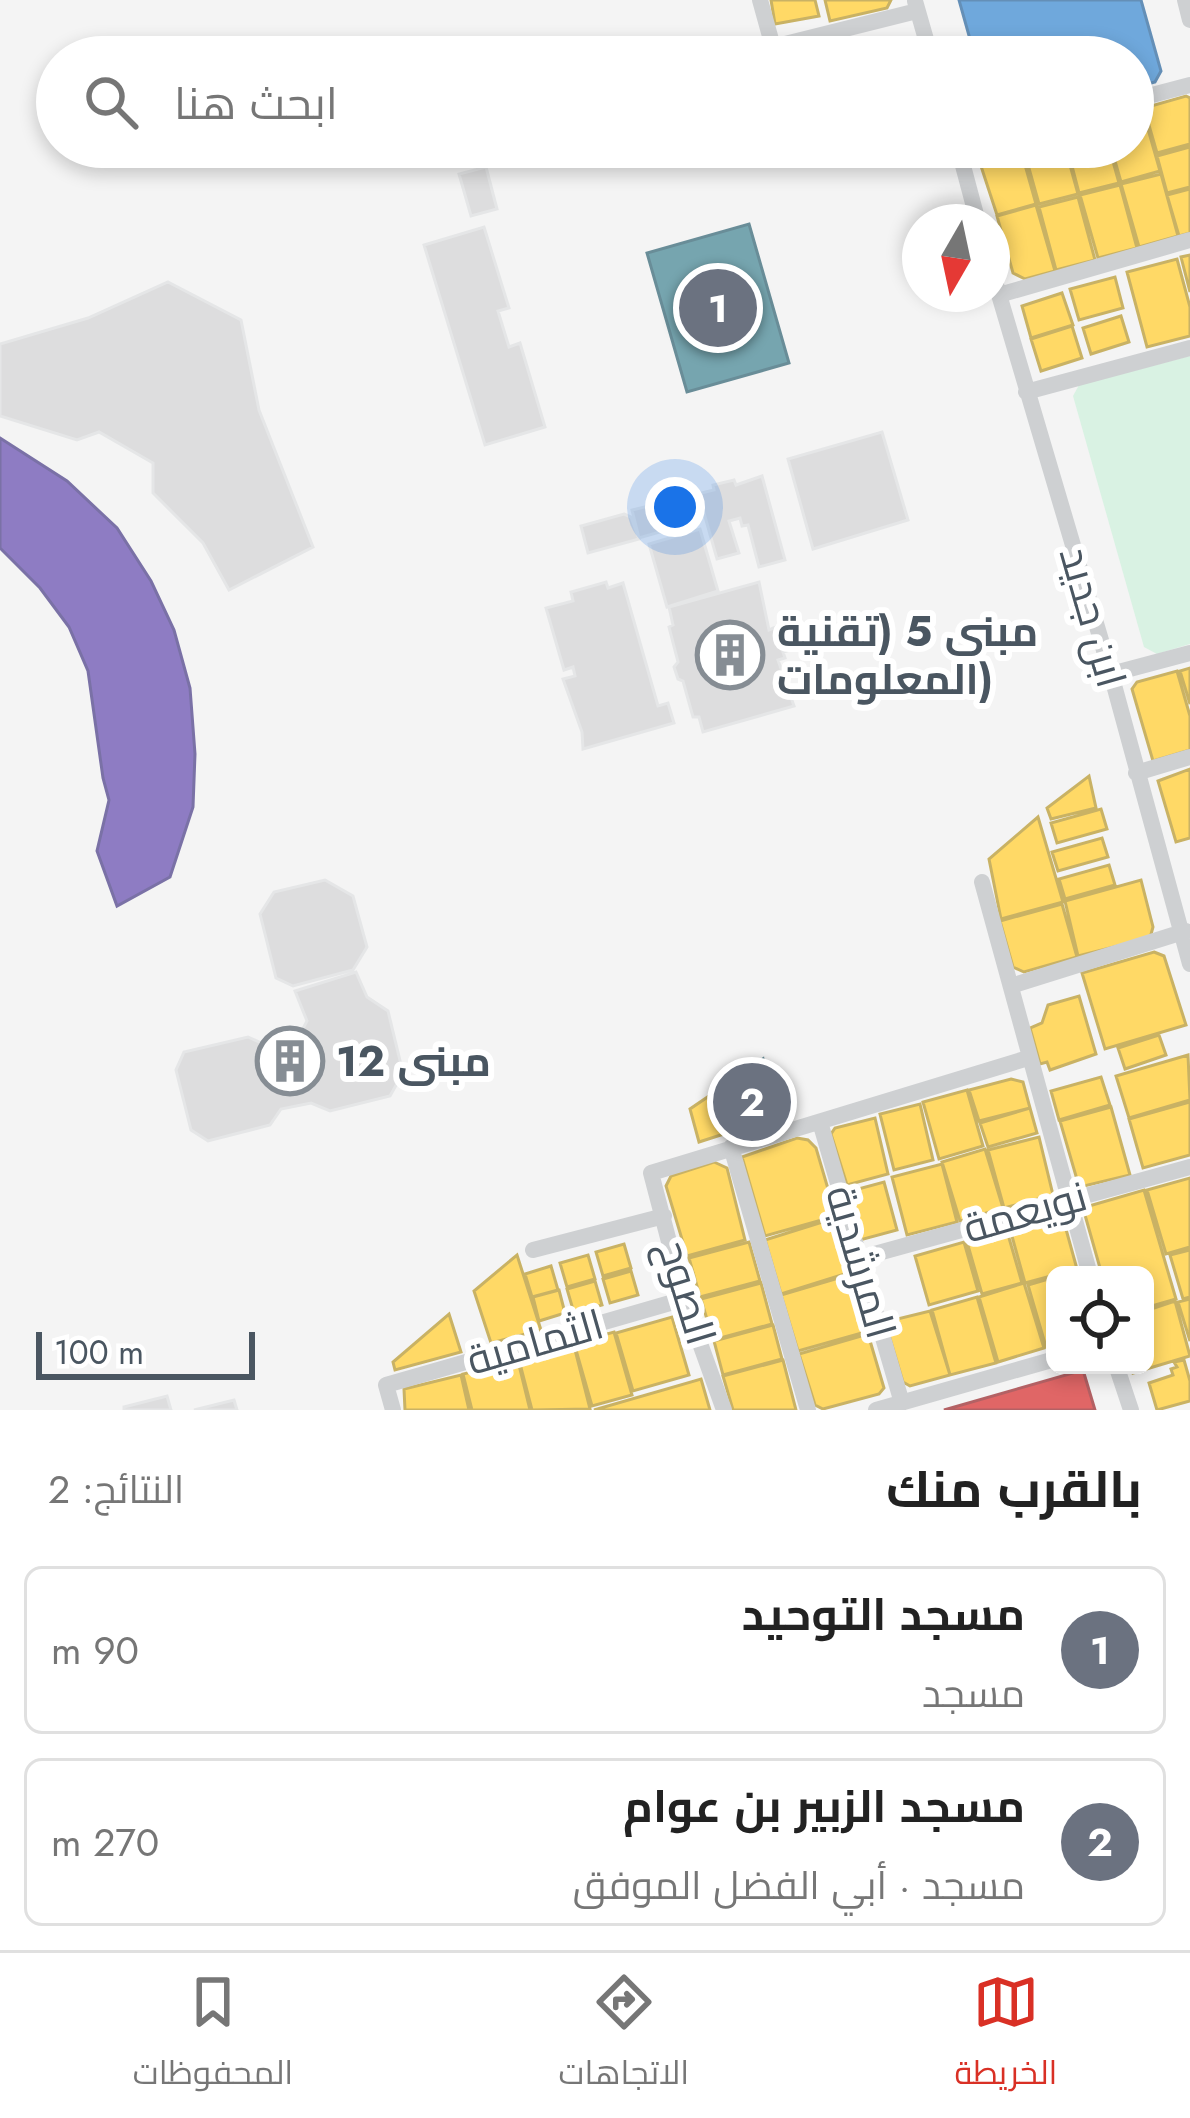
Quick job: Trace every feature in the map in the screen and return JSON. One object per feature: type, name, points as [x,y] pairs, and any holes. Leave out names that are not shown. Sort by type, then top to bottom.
[{"type":"street","points":[[760,0],[770,36]]},
{"type":"street","points":[[1185,0],[1190,20]]},
{"type":"street","points":[[811,36],[916,6],[925,36]]},
{"type":"street","points":[[1154,94],[1190,85]]},
{"type":"street","points":[[964,168],[974,204]]},
{"type":"street","points":[[1010,293],[1190,240]]},
{"type":"street","name":"ابن جديد","points":[[1004,312],[1186,932],[1190,964]]},
{"type":"street","points":[[1026,392],[1190,348]]},
{"type":"street","points":[[1112,674],[1190,652]]},
{"type":"street","points":[[1136,773],[1190,757]]},
{"type":"street","points":[[982,882],[1088,1266]]},
{"type":"street","points":[[1010,986],[1186,932]]},
{"type":"street","points":[[808,1410],[731,1147],[1028,1058]]},
{"type":"street","name":"المرشدية","points":[[820,1122],[902,1402]]},
{"type":"street","name":"الصوح","points":[[724,1410],[684,1299],[651,1173],[731,1147]]},
{"type":"street","name":"نويعمة","points":[[860,1258],[1190,1167]]},
{"type":"street","points":[[533,1250],[664,1216]]},
{"type":"street","name":"الثمامية","points":[[394,1410],[386,1385],[684,1299]]},
{"type":"street","points":[[877,1410],[1046,1362]]},
{"type":"street","points":[[1119,1374],[1131,1410]]},
{"type":"green space","points":[[1190,356],[1190,644],[1157,654],[1144,647],[1073,396],[1079,385]]},
{"type":"building: سكن","points":[[771,0],[815,0],[819,16],[775,24]]},
{"type":"building: سكن","points":[[825,0],[891,0],[887,8],[830,21]]},
{"type":"building: سكن","points":[[1190,98],[1190,144],[1157,153],[1154,105]]},
{"type":"building: سكن","points":[[1190,147],[1190,187],[1167,193],[1157,156]]},
{"type":"building: سكن","points":[[1154,150],[1160,171],[1121,182],[1117,168],[1154,168]]},
{"type":"building: سكن","points":[[982,168],[1026,168],[1036,204],[1010,211],[1010,204],[993,204]]},
{"type":"building: سكن","points":[[1029,168],[1071,168],[1078,194],[1039,204]]},
{"type":"building: سكن","points":[[1072,168],[1115,168],[1119,183],[1079,193]]},
{"type":"building: سكن","points":[[1161,174],[1178,236],[1139,247],[1121,184]]},
{"type":"building: سكن","points":[[1120,185],[1137,248],[1098,258],[1080,195]]},
{"type":"building: سكن","points":[[1190,189],[1190,233],[1179,236],[1167,195]]},
{"type":"building: سكن","points":[[1078,197],[1095,260],[1056,270],[1039,207]]},
{"type":"building: سكن","points":[[1036,205],[1055,271],[1025,279],[1013,273],[1010,212]]},
{"type":"building: سكن","points":[[1190,255],[1190,292],[1181,257]]},
{"type":"building: سكن","points":[[1177,259],[1190,307],[1190,336],[1147,347],[1127,272]]},
{"type":"building: سكن","points":[[1115,277],[1123,308],[1079,320],[1070,289]]},
{"type":"building: سكن","points":[[1062,293],[1073,325],[1031,338],[1022,306]]},
{"type":"building: سكن","points":[[1121,316],[1129,342],[1091,354],[1083,328]]},
{"type":"building: سكن","points":[[1072,326],[1082,358],[1041,371],[1031,339]]},
{"type":"building: سكن","points":[[1190,668],[1190,704],[1180,671]]},
{"type":"building: سكن","points":[[1177,671],[1190,716],[1190,750],[1153,761],[1132,689],[1137,682]]},
{"type":"building: سكن","points":[[1190,769],[1190,838],[1176,842],[1158,781]]},
{"type":"building: سكن","points":[[1089,776],[1096,808],[1051,819],[1047,808]]},
{"type":"building: سكن","points":[[1101,809],[1107,829],[1057,843],[1051,823]]},
{"type":"building: سكن","points":[[1038,817],[1063,902],[1001,919],[989,859]]},
{"type":"building: سكن","points":[[1102,838],[1108,857],[1058,871],[1052,852]]},
{"type":"building: سكن","points":[[1109,865],[1115,885],[1065,899],[1059,879]]},
{"type":"building: سكن","points":[[1141,880],[1153,927],[1150,938],[1078,956],[1065,901]]},
{"type":"building: سكن","points":[[1062,904],[1077,957],[1024,972],[1013,967],[1000,921]]},
{"type":"building: سكن","points":[[1154,952],[1164,956],[1186,1025],[1105,1049],[1082,973]]},
{"type":"building: سكن","points":[[1079,996],[1096,1054],[1050,1070],[1047,1062],[1040,1064],[1030,1028],[1042,1023],[1048,1005]]},
{"type":"building: سكن","points":[[1159,1035],[1166,1055],[1125,1069],[1118,1048]]},
{"type":"building: سكن","points":[[1188,1055],[1190,1100],[1129,1118],[1116,1076]]},
{"type":"building: سكن","points":[[1101,1077],[1110,1105],[1059,1120],[1051,1091]]},
{"type":"building: سكن","points":[[1011,1079],[1023,1082],[1030,1108],[979,1121],[969,1090]]},
{"type":"building: سكن","points":[[967,1090],[983,1146],[939,1159],[923,1102]]},
{"type":"building: سكن","points":[[715,1092],[727,1133],[699,1142],[690,1109]]},
{"type":"building: سكن","points":[[1190,1102],[1190,1155],[1143,1168],[1129,1119]]},
{"type":"building: سكن","points":[[920,1104],[933,1160],[894,1170],[880,1114]]},
{"type":"building: سكن","points":[[1111,1107],[1130,1175],[1084,1186],[1078,1183],[1060,1121]]},
{"type":"building: سكن","points":[[1030,1108],[1037,1133],[988,1147],[980,1123]]},
{"type":"building: سكن","points":[[875,1118],[888,1174],[847,1185],[831,1134],[835,1128]]},
{"type":"building: سكن","points":[[1039,1137],[1053,1195],[1004,1208],[988,1150]]},
{"type":"building: سكن","points":[[797,1138],[816,1148],[836,1216],[765,1236],[742,1157]]},
{"type":"building: سكن","points":[[985,1149],[1003,1208],[960,1221],[942,1162]]},
{"type":"building: سكن","points":[[714,1162],[727,1168],[745,1240],[687,1256],[666,1186],[671,1176]]},
{"type":"building: سكن","points":[[942,1164],[957,1222],[907,1235],[892,1177]]},
{"type":"building: سكن","points":[[1190,1178],[1190,1247],[1166,1254],[1147,1190]]},
{"type":"building: سكن","points":[[884,1182],[897,1230],[860,1240],[847,1192]]},
{"type":"building: سكن","points":[[1144,1190],[1176,1299],[1154,1305],[1154,1266],[1099,1266],[1085,1215],[1089,1206]]},
{"type":"building: سكن","points":[[1056,1217],[1064,1222],[1076,1266],[1046,1266],[1046,1277],[1025,1283],[1010,1229]]},
{"type":"building: سكن","points":[[832,1219],[848,1273],[781,1294],[765,1240]]},
{"type":"building: سكن","points":[[1007,1231],[1022,1283],[982,1294],[967,1242]]},
{"type":"building: سكن","points":[[749,1242],[760,1281],[700,1297],[689,1258]]},
{"type":"building: سكن","points":[[964,1242],[978,1291],[929,1305],[915,1256]]},
{"type":"building: سكن","points":[[624,1244],[631,1268],[603,1276],[596,1252]]},
{"type":"building: سكن","points":[[1190,1250],[1190,1297],[1183,1299],[1170,1255]]},
{"type":"building: سكن","points":[[517,1255],[541,1330],[491,1343],[474,1291]]},
{"type":"building: سكن","points":[[588,1255],[595,1279],[567,1287],[560,1263]]},
{"type":"building: سكن","points":[[551,1266],[558,1290],[532,1297],[525,1274]]},
{"type":"building: سكن","points":[[631,1271],[638,1295],[610,1303],[603,1279]]},
{"type":"building: سكن","points":[[852,1274],[869,1331],[798,1351],[781,1295]]},
{"type":"building: سكن","points":[[1046,1280],[1046,1347],[1028,1285]]},
{"type":"building: سكن","points":[[595,1281],[602,1305],[574,1313],[567,1289]]},
{"type":"building: سكن","points":[[761,1283],[772,1324],[713,1340],[701,1299]]},
{"type":"building: سكن","points":[[1024,1283],[1044,1348],[998,1362],[979,1297]]},
{"type":"building: سكن","points":[[559,1290],[565,1313],[539,1321],[533,1297]]},
{"type":"building: سكن","points":[[977,1297],[996,1363],[950,1375],[932,1310]]},
{"type":"building: سكن","points":[[1190,1299],[1190,1341],[1178,1302]]},
{"type":"building: سكن","points":[[1175,1301],[1190,1356],[1154,1367],[1154,1308]]},
{"type":"building: سكن","points":[[930,1311],[950,1375],[910,1386],[903,1382],[885,1322]]},
{"type":"building: سكن","points":[[449,1314],[461,1352],[395,1370],[393,1362]]},
{"type":"building: سكن","points":[[672,1317],[689,1375],[633,1391],[616,1333]]},
{"type":"building: سكن","points":[[773,1325],[782,1359],[723,1375],[714,1341]]},
{"type":"building: سكن","points":[[614,1332],[632,1395],[592,1406],[574,1343]]},
{"type":"building: سكن","points":[[868,1334],[884,1388],[879,1394],[823,1409],[815,1405],[799,1354]]},
{"type":"building: سكن","points":[[574,1346],[590,1409],[532,1410],[519,1360]]},
{"type":"building: سكن","points":[[783,1360],[796,1410],[733,1410],[723,1376]]},
{"type":"building: سكن","points":[[1184,1360],[1190,1401],[1157,1410],[1149,1383],[1173,1375],[1174,1362]]},
{"type":"building: سكن","points":[[518,1361],[530,1410],[472,1410],[463,1374]]},
{"type":"building: سكن","points":[[461,1375],[469,1410],[405,1410],[404,1389]]},
{"type":"building: سكن","points":[[701,1379],[710,1410],[594,1410]]},
{"type":"building: متاجر","points":[[1069,1374],[1084,1374],[1095,1410],[944,1410]]},
{"type":"building: مكاتب","points":[[0,438],[67,481],[117,528],[151,581],[174,630],[190,688],[193,807],[170,877],[117,906],[97,851],[109,800],[88,671],[69,627],[40,588],[0,548]]},
{"type":"building: مدارس","points":[[959,0],[1141,0],[1151,36],[969,36]]},
{"type":"building: مدارس","points":[[1154,46],[1161,71],[1154,82]]},
{"type":"building: مرافق عامة","points":[[749,224],[789,363],[687,392],[647,253]]},
{"type":"building: مرافق عامة","points":[[763,1059],[774,1120],[739,1129],[729,1085]]},
{"type":"building: أخرى","points":[[486,168],[497,209],[471,216],[459,174]]},
{"type":"building: أخرى","points":[[484,227],[509,308],[498,311],[509,347],[520,343],[545,427],[485,445],[424,245]]},
{"type":"building: أخرى","points":[[168,282],[241,320],[259,410],[313,547],[229,590],[203,543],[153,493],[153,463],[99,432],[77,440],[0,416],[0,344],[88,318]]},
{"type":"building: أخرى","points":[[882,432],[908,520],[813,549],[788,459]]},
{"type":"building: أخرى","points":[[762,476],[785,560],[759,567],[748,525],[742,526],[740,518],[729,521],[739,553],[717,559],[702,506],[691,509],[695,522],[639,538],[632,510],[714,490],[713,485],[734,480],[736,485]]},
{"type":"building: أخرى","points":[[624,514],[631,517],[639,539],[588,553],[581,526]]},
{"type":"building: أخرى","points":[[700,529],[718,591],[667,607],[649,544]]},
{"type":"building: أخرى","points":[[606,582],[608,588],[623,583],[658,706],[668,703],[674,723],[583,749],[582,732],[563,679],[575,676],[573,667],[564,670],[546,608],[573,601],[571,592]]},
{"type":"building: أخرى","name":"مبنى 5 (تقنية المعلومات)","points":[[759,582],[769,630],[776,627],[777,634],[782,633],[787,651],[778,660],[794,706],[703,732],[674,667],[678,662],[669,607]]},
{"type":"building: أخرى","points":[[325,880],[353,896],[367,947],[353,970],[293,986],[276,978],[260,914],[274,892]]},
{"type":"building: أخرى","name":"مبنى 12","points":[[356,972],[367,997],[388,1011],[403,1073],[390,1096],[330,1111],[311,1103],[281,1109],[270,1125],[208,1141],[191,1130],[176,1070],[184,1052],[248,1037],[268,1046],[298,1038],[307,1021],[295,991]]},
{"type":"building: أخرى","points":[[167,1396],[171,1410],[124,1410],[124,1407]]},
{"type":"building: أخرى","points":[[234,1400],[237,1410],[194,1410]]},
{"type":"place","name":"مسجد التوحيد","points":[[718,308]]},
{"type":"place","name":"مبنى 5 (تقنية المعلومات)","points":[[730,655]]},
{"type":"place","name":"مبنى 12","points":[[290,1061]]},
{"type":"place","name":"مسجد الزبير بن عوام","points":[[752,1102]]}]
